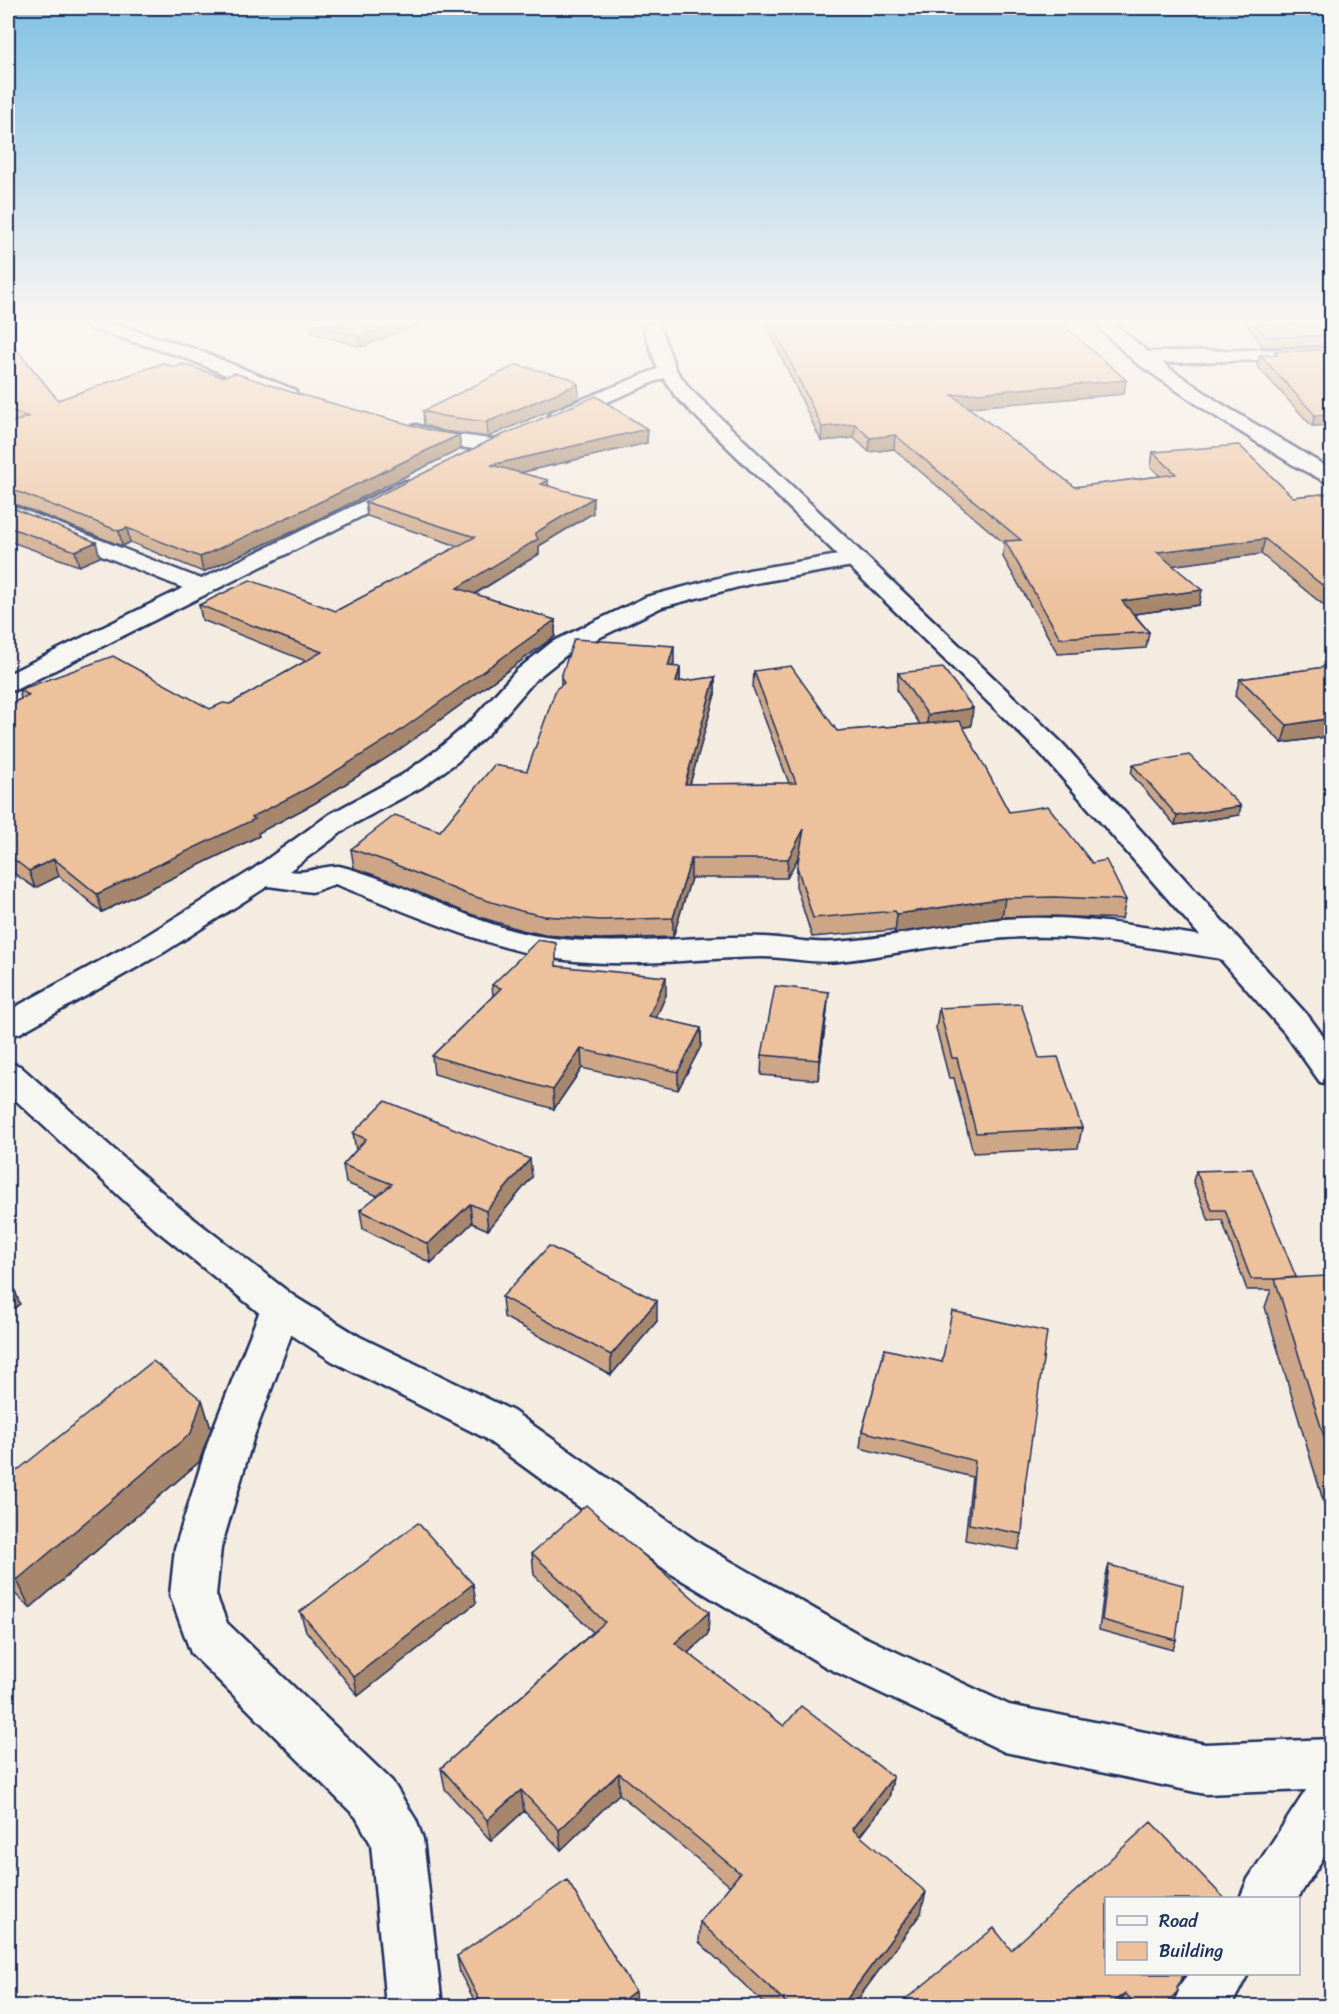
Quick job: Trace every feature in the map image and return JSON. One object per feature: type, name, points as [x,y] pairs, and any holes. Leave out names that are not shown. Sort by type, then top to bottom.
[{"type":"street","points":[[542,423],[554,418]]},
{"type":"street","points":[[709,418],[1052,749],[1297,1025],[1332,1074]]},
{"type":"street","points":[[1233,418],[1332,480]]},
{"type":"street","points":[[398,426],[442,439],[490,445]]},
{"type":"street","points":[[458,461],[511,436]]},
{"type":"street","points":[[8,684],[426,477]]},
{"type":"street","points":[[8,510],[202,588]]},
{"type":"street","points":[[8,1025],[155,944],[262,876],[340,820],[412,781],[447,756],[480,727],[526,675],[561,647],[654,602],[740,579],[856,559]]},
{"type":"street","points":[[262,876],[312,883],[326,876],[339,875],[495,934],[544,947],[604,953],[765,947],[800,952],[837,952],[970,932],[1027,927],[1083,930],[1230,950]]},
{"type":"street","points":[[8,1074],[168,1219],[281,1308],[346,1349],[498,1424],[686,1559],[843,1651],[1005,1728],[1205,1769],[1332,1764]]},
{"type":"street","points":[[281,1308],[231,1439],[198,1548],[194,1595],[208,1637],[374,1799],[397,1839],[414,2007]]},
{"type":"street","points":[[1268,1897],[1332,1796]]},
{"type":"street","points":[[1199,2007],[1219,1975]]},
{"type":"building","points":[[25,418],[386,418],[433,431],[459,435],[200,557],[127,528],[119,531],[8,488],[8,424]]},
{"type":"building","points":[[457,418],[497,418],[487,422]]},
{"type":"building","points":[[543,418],[630,418],[647,429],[491,465],[548,480],[541,484],[593,498],[535,533],[538,539],[457,588],[555,620],[394,735],[312,786],[252,817],[255,819],[97,894],[54,859],[29,871],[8,855],[8,705],[29,695],[19,690],[113,656],[210,709],[223,703],[230,704],[322,652],[199,605],[250,580],[336,611],[475,537],[365,502],[497,437]]},
{"type":"building","points":[[818,418],[983,418],[1075,487],[1176,474],[1153,452],[1239,445],[1293,497],[1332,493],[1332,593],[1265,539],[1157,552],[1202,590],[1122,601],[1149,632],[1060,638],[1005,541],[1021,540],[895,435],[870,438],[855,424],[822,427]]},
{"type":"building","points":[[8,506],[96,542],[75,551],[8,527]]},
{"type":"building","points":[[574,639],[674,646],[668,666],[680,667],[676,682],[715,677],[685,784],[796,783],[754,671],[791,666],[837,731],[960,721],[1009,812],[1048,806],[1092,863],[1106,860],[1126,900],[1055,897],[1005,898],[897,914],[895,911],[813,918],[797,867],[804,829],[788,859],[691,859],[673,918],[600,920],[544,916],[521,911],[466,894],[351,849],[395,815],[440,831],[494,765],[527,771],[556,689],[564,683],[561,677]]},
{"type":"building","points":[[1332,666],[1332,718],[1287,725],[1240,679]]},
{"type":"building","points":[[943,668],[973,708],[928,715],[898,673]]},
{"type":"building","points":[[1189,755],[1241,806],[1177,816],[1133,765]]},
{"type":"building","points":[[538,940],[556,943],[556,966],[666,977],[649,1016],[701,1028],[678,1072],[581,1049],[553,1090],[432,1056],[501,988],[492,985]]},
{"type":"building","points":[[775,986],[829,992],[819,1060],[762,1055]]},
{"type":"building","points":[[1021,1004],[1039,1058],[1058,1057],[1082,1128],[976,1133],[957,1058],[952,1058],[939,1008]]},
{"type":"building","points":[[385,1101],[530,1159],[486,1211],[470,1204],[428,1244],[360,1210],[392,1184],[343,1165],[366,1139],[353,1133]]},
{"type":"building","points":[[1252,1169],[1296,1277],[1251,1279],[1225,1210],[1212,1210],[1196,1171]]},
{"type":"building","points":[[549,1246],[657,1301],[611,1355],[502,1297]]},
{"type":"building","points":[[1326,1276],[1332,1288],[1332,1462],[1275,1279]]},
{"type":"building","points":[[8,1286],[16,1293],[8,1299]]},
{"type":"building","points":[[952,1311],[1047,1332],[1025,1485],[1022,1534],[969,1524],[975,1461],[862,1431],[885,1349],[942,1362]]},
{"type":"building","points":[[153,1361],[202,1400],[191,1433],[17,1580],[8,1571],[8,1478]]},
{"type":"building","points":[[586,1505],[709,1612],[675,1643],[784,1726],[801,1706],[893,1777],[852,1829],[926,1892],[841,2007],[791,2007],[700,1922],[740,1873],[619,1773],[559,1830],[521,1790],[487,1820],[441,1768],[605,1622],[532,1553]]},
{"type":"building","points":[[418,1523],[473,1584],[354,1677],[300,1612]]},
{"type":"building","points":[[1109,1565],[1183,1585],[1176,1640],[1102,1620]]},
{"type":"building","points":[[1151,1822],[1223,1897],[1105,1897],[1105,1975],[1183,1975],[1178,1991],[1163,2007],[1138,2007],[1125,1993],[1109,2007],[896,2007],[994,1928],[1011,1950]]},
{"type":"building","points":[[567,1880],[635,1991],[614,2007],[483,2007],[457,1956]]}]
